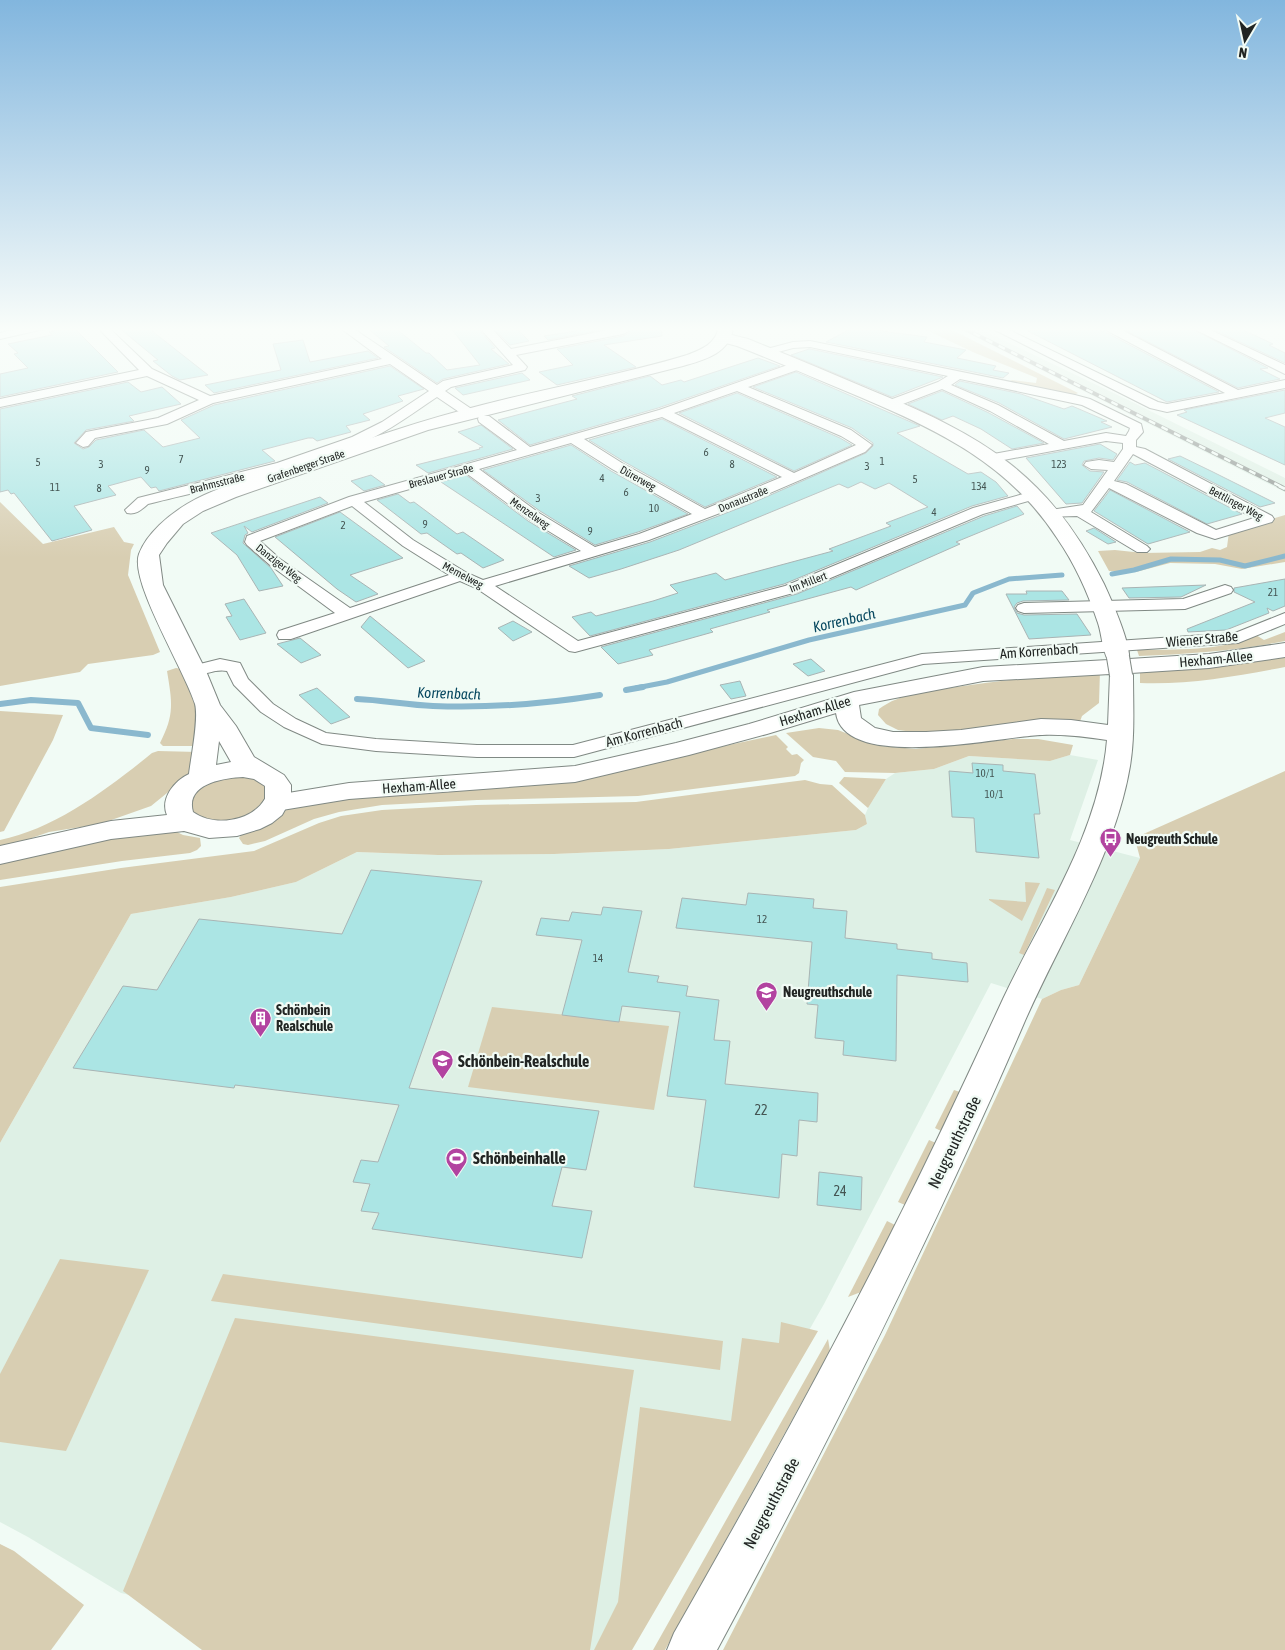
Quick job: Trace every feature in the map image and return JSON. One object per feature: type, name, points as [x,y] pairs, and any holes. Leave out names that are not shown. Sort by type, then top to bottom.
[{"type":"main road","name":"Grafenberger Straße","points":[[264,774],[244,762],[223,726],[208,706],[194,671],[152,584],[149,555],[176,520],[196,507],[229,493],[413,429],[522,404]]},
{"type":"main road","name":"Neugreuthstraße","points":[[691,1650],[862,1329],[979,1092],[1027,980],[1082,868],[1099,827],[1116,770],[1120,742],[1118,659],[1104,606],[1076,548],[1034,495],[1010,472],[969,442],[891,404]]},
{"type":"main road","name":"Hexham-Allee","points":[[276,803],[349,791],[575,774],[680,750],[758,729],[849,700],[983,674],[1209,661],[1285,650]]},
{"type":"main road","points":[[857,729],[846,718],[844,710],[849,700],[882,727],[895,733],[922,740]]},
{"type":"main road","name":"Grafenberger Straße","points":[[201,778],[208,725],[208,706]]},
{"type":"main road","points":[[758,729],[812,724],[857,729],[881,738],[922,740],[1009,732],[1120,742]]},
{"type":"main road","points":[[243,769],[264,774],[277,784],[280,793],[270,811],[258,820],[227,829],[198,827],[183,811],[191,784],[201,778],[227,770],[243,769]]},
{"type":"main road","name":"Hexham-Allee","points":[[264,774],[288,783],[349,791]]},
{"type":"main road","points":[[0,855],[112,830],[183,811]]},
{"type":"street","points":[[83,443],[91,435],[162,421],[200,404]]},
{"type":"street","name":"Brahmsstraße","points":[[132,510],[143,501],[282,466],[356,440],[387,425],[418,404]]},
{"type":"street","points":[[457,404],[527,451]]},
{"type":"street","name":"Breslauer Straße","points":[[354,500],[574,439],[689,404]]},
{"type":"street","name":"Donaustraße","points":[[482,585],[644,538],[744,500],[860,449],[865,445],[846,433],[778,404]]},
{"type":"street","points":[[985,404],[1062,445]]},
{"type":"street","points":[[1049,514],[1080,511],[1088,508],[1130,445],[1136,432],[1136,427],[1131,423],[1090,404]]},
{"type":"street","points":[[1152,404],[1167,408],[1191,404]]},
{"type":"street","points":[[663,413],[794,478]]},
{"type":"street","name":"Bettlinger Weg","points":[[992,458],[1106,437],[1130,445],[1267,519],[1214,535],[1122,487],[1106,483]]},
{"type":"street","name":"Dürerweg","points":[[574,439],[616,466],[703,514]]},
{"type":"street","points":[[1091,465],[1099,464],[1116,467]]},
{"type":"street","name":"Menzelweg","points":[[468,468],[534,516],[595,553]]},
{"type":"street","name":"Im Millert","points":[[575,647],[790,590],[978,511],[1034,495]]},
{"type":"street","name":"Memelweg","points":[[354,500],[374,518],[408,543],[461,576],[482,585],[575,647]]},
{"type":"street","name":"Danziger Weg","points":[[350,615],[275,562],[252,542],[252,539],[354,500]]},
{"type":"street","points":[[1080,511],[1142,549]]},
{"type":"street","points":[[284,635],[350,615],[461,576]]},
{"type":"street","points":[[1024,608],[1185,604],[1225,590]]},
{"type":"street","name":"Wiener Straße","points":[[1118,659],[1238,638],[1285,618]]},
{"type":"street","name":"Am Korrenbach","points":[[194,671],[220,664],[234,667],[240,681],[267,708],[290,723],[322,738],[376,745],[477,751],[574,751],[922,660],[1118,659]]},
{"type":"shaded area","points":[[1109,404],[1136,404],[1285,478],[1285,492]]},
{"type":"shaded area","points":[[0,502],[43,544],[114,527],[124,542],[134,544],[131,550],[128,575],[160,652],[153,655],[88,664],[80,672],[0,686]]},
{"type":"shaded area","points":[[1285,515],[1285,562],[1242,569],[1215,564],[1170,563],[1136,572],[1109,571],[1098,551],[1115,550],[1143,553],[1200,552],[1212,548],[1220,550],[1227,547],[1229,532]]},
{"type":"shaded area","points":[[1285,632],[1285,641],[1230,650],[1139,656],[1137,650],[1198,649],[1228,644],[1256,635],[1264,640]]},
{"type":"shaded area","points":[[1285,657],[1285,667],[1231,677],[1176,683],[1140,683],[1140,672],[1214,667]]},
{"type":"shaded area","points":[[176,668],[181,669],[196,708],[199,746],[163,746],[160,743],[168,724],[171,708],[167,671]]},
{"type":"shaded area","points":[[1100,671],[1099,703],[1082,716],[1079,724],[921,733],[898,730],[886,724],[878,715],[879,709],[896,699],[936,690],[992,682]]},
{"type":"shaded area","points":[[0,711],[63,715],[53,740],[4,831],[0,832]]},
{"type":"shaded area","points":[[819,728],[838,730],[881,746],[916,749],[1013,739],[1038,739],[1073,745],[1070,755],[1050,761],[969,756],[934,769],[895,773],[845,772],[836,761],[813,757],[786,733]]},
{"type":"shaded area","points":[[776,735],[788,747],[786,749],[792,755],[797,754],[804,760],[801,763],[799,773],[795,776],[638,796],[477,800],[382,805],[339,812],[314,819],[265,841],[248,845],[243,844],[239,838],[242,834],[292,807],[381,794],[480,789],[580,780]]},
{"type":"shaded area","points":[[158,751],[198,752],[194,769],[188,776],[151,806],[100,824],[49,832],[0,849],[0,840],[21,835],[61,817],[100,793],[152,753]]},
{"type":"shaded area","points":[[1070,755],[1098,760],[1070,840],[1140,858],[1079,985],[1061,990],[1042,999],[991,983],[824,1304],[627,1650],[370,1650],[121,1593],[0,1522],[0,1143],[131,914],[231,897],[296,882],[357,852],[438,855],[554,854],[669,849],[856,830],[867,824],[865,815],[868,808],[886,779],[895,773],[934,769],[969,756],[1050,761]]},
{"type":"shaded area","points":[[1285,771],[1285,1650],[723,1650],[885,1335],[1042,999],[1061,990],[1079,985],[1140,858],[1136,843],[1139,836]]},
{"type":"shaded area","points":[[230,776],[253,777],[267,787],[267,802],[240,820],[204,821],[190,811],[191,796],[206,783]]},
{"type":"shaded area","points":[[844,777],[886,779],[868,808],[839,783]]},
{"type":"shaded area","points":[[805,780],[832,785],[865,815],[867,824],[856,830],[669,849],[554,854],[438,855],[357,852],[296,882],[231,897],[131,914],[0,1143],[0,887],[121,868],[254,851],[319,823],[341,816],[382,810],[476,805],[636,802]]},
{"type":"shaded area","points":[[177,832],[200,838],[201,846],[190,853],[122,861],[0,880],[0,864],[99,840]]},
{"type":"shaded area","points":[[1025,882],[1040,883],[1022,921],[989,900],[1026,902]]},
{"type":"shaded area","points":[[1047,888],[1055,890],[1024,955],[1019,953]]},
{"type":"shaded area","points":[[492,1007],[669,1026],[654,1110],[468,1087]]},
{"type":"shaded area","points":[[954,1090],[960,1092],[941,1131],[935,1128]]},
{"type":"shaded area","points":[[929,1140],[936,1143],[905,1205],[898,1202]]},
{"type":"shaded area","points":[[887,1221],[895,1225],[861,1292],[848,1297]]},
{"type":"shaded area","points":[[60,1259],[149,1270],[66,1451],[0,1442],[0,1374]]},
{"type":"shaded area","points":[[223,1274],[723,1341],[720,1370],[211,1301]]},
{"type":"shaded area","points":[[235,1318],[634,1370],[590,1650],[202,1650],[123,1591]]},
{"type":"shaded area","points":[[781,1322],[818,1331],[632,1650],[594,1650],[618,1602],[640,1407],[731,1421],[742,1338],[779,1343]]},
{"type":"shaded area","points":[[828,1339],[830,1351],[665,1650],[653,1650]]},
{"type":"shaded area","points":[[0,1544],[14,1551],[84,1605],[51,1650],[0,1650]]},
{"type":"building","points":[[24,404],[181,404],[129,416],[134,421],[86,430],[74,443],[83,449],[89,447],[96,440],[144,430],[163,447],[200,438],[181,420],[214,405],[394,404],[363,414],[370,420],[346,426],[351,432],[317,441],[313,438],[308,438],[262,450],[275,461],[159,491],[156,487],[151,488],[141,477],[108,486],[116,495],[74,506],[92,530],[52,541],[14,493],[11,494],[8,490],[0,492],[0,409]]},
{"type":"building","points":[[558,404],[670,404],[530,445],[498,420]]},
{"type":"building","points":[[705,404],[762,404],[852,445],[794,471],[679,413]]},
{"type":"building","points":[[794,404],[869,404],[920,426],[897,433],[968,474],[981,472],[996,482],[1008,496],[972,506],[784,584],[590,636],[572,617],[591,612],[596,616],[653,601],[678,593],[670,585],[716,573],[725,580],[833,551],[829,549],[891,526],[886,523],[928,507],[889,483],[875,489],[861,482],[848,488],[839,484],[679,550],[621,569],[589,578],[569,566],[650,542],[750,504],[866,453],[873,446],[873,443],[852,428]]},
{"type":"building","points":[[908,404],[970,404],[1044,443],[1012,449],[981,429],[953,416],[942,420]]},
{"type":"building","points":[[1001,404],[1050,404],[1064,409],[1072,406],[1107,421],[1101,422],[1112,427],[1064,439]]},
{"type":"building","points":[[1214,404],[1285,404],[1285,413],[1265,418],[1285,427],[1285,465],[1177,415],[1187,412],[1184,410]]},
{"type":"building","points":[[662,419],[777,477],[705,507],[589,440]]},
{"type":"building","points":[[481,425],[513,449],[428,473],[416,465],[480,449],[483,447],[458,432]]},
{"type":"building","points":[[1100,444],[1117,454],[1113,460],[1099,458],[1084,461],[1082,465],[1090,471],[1104,472],[1082,503],[1066,504],[1026,458]]},
{"type":"building","points":[[571,445],[611,471],[688,514],[595,545],[540,511],[483,470]]},
{"type":"building","points":[[1180,456],[1275,503],[1260,507],[1168,459]]},
{"type":"building","points":[[1130,462],[1135,465],[1145,463],[1242,514],[1207,524],[1127,482],[1117,480]]},
{"type":"building","points":[[371,475],[385,485],[364,491],[351,481]]},
{"type":"building","points":[[466,475],[528,521],[576,550],[554,557],[441,482]]},
{"type":"building","points":[[1110,490],[1190,532],[1148,544],[1094,511]]},
{"type":"building","points":[[398,494],[410,503],[414,502],[457,534],[463,532],[504,560],[483,568],[461,553],[457,554],[427,533],[421,534],[377,500]]},
{"type":"building","points":[[320,497],[328,503],[252,532],[244,526],[248,533],[245,535],[243,543],[271,568],[283,586],[259,591],[237,555],[211,533]]},
{"type":"building","points":[[1017,506],[1024,514],[956,542],[960,544],[856,590],[851,587],[767,610],[770,612],[710,629],[713,632],[649,650],[653,655],[618,664],[601,647],[797,594],[984,516]]},
{"type":"building","points":[[340,512],[403,558],[350,575],[378,594],[356,602],[337,589],[275,537]]},
{"type":"building","points":[[1094,528],[1116,542],[1108,544],[1086,531]]},
{"type":"building","points":[[1285,579],[1285,606],[1273,611],[1267,608],[1269,613],[1226,630],[1188,632],[1187,629],[1255,602],[1234,592],[1234,588]]},
{"type":"building","points":[[1206,585],[1181,597],[1129,598],[1122,588]]},
{"type":"building","points":[[1026,591],[1062,591],[1069,600],[1023,601],[1017,603],[1014,607],[1017,613],[1024,615],[1077,614],[1091,635],[1029,639],[1006,594],[1027,594]]},
{"type":"building","points":[[244,599],[266,633],[240,640],[226,617],[232,616],[225,604]]},
{"type":"building","points":[[370,616],[425,661],[408,668],[361,627]]},
{"type":"building","points":[[513,621],[532,632],[513,641],[498,628]]},
{"type":"building","points":[[300,638],[321,655],[301,663],[277,644]]},
{"type":"building","points":[[811,659],[825,671],[808,676],[793,664]]},
{"type":"building","points":[[740,681],[746,696],[731,699],[720,685]]},
{"type":"building","points":[[317,688],[350,717],[331,724],[299,695]]},
{"type":"building","points":[[972,763],[1003,765],[1003,771],[1035,774],[1040,814],[1034,814],[1039,858],[976,852],[974,818],[952,817],[949,771],[973,773]]},
{"type":"building","points":[[371,870],[482,881],[409,1088],[599,1111],[586,1170],[562,1167],[552,1206],[592,1211],[582,1258],[372,1229],[379,1213],[361,1211],[370,1184],[353,1182],[361,1160],[378,1162],[399,1105],[235,1085],[234,1088],[73,1068],[123,986],[157,990],[199,919],[342,934]]},
{"type":"building","points":[[748,893],[814,899],[813,908],[847,911],[845,938],[897,944],[897,949],[932,953],[932,959],[967,963],[968,982],[897,975],[896,1061],[843,1055],[844,1041],[815,1038],[818,1005],[807,1004],[812,942],[676,928],[682,898],[746,905]]},
{"type":"building","points":[[603,907],[642,911],[628,972],[659,976],[657,982],[688,986],[686,996],[719,1000],[714,1040],[730,1041],[725,1084],[818,1093],[817,1122],[799,1120],[797,1156],[782,1154],[779,1198],[694,1187],[706,1100],[667,1096],[680,1012],[622,1006],[619,1022],[562,1015],[582,940],[536,935],[541,918],[569,921],[572,912],[601,915]]},
{"type":"building","points":[[819,1172],[862,1177],[861,1210],[817,1205]]},
{"type":"waterway","name":"Korrenbach","points":[[1112,574],[1134,570],[1171,559],[1220,560],[1245,566],[1285,556]]},
{"type":"waterway","name":"Korrenbach","points":[[636,688],[667,682],[809,640],[965,605],[973,593],[1009,579],[1062,575]]},
{"type":"waterway","name":"Korrenbach","points":[[626,690],[643,687]]},
{"type":"waterway","name":"Korrenbach","points":[[357,699],[424,705],[496,706],[559,701],[600,695]]},
{"type":"waterway","name":"Korrenbach","points":[[0,704],[31,700],[78,703],[91,728],[148,735]]},
{"type":"railway","points":[[1115,404],[1282,487]]},
{"type":"railway","points":[[1279,486],[1285,489]]},
{"type":"place","name":"Neugreuth Schule","points":[[1110,858]]},
{"type":"place","name":"Neugreuthschule","points":[[767,1011]]},
{"type":"place","name":"Schönbein Realschule","points":[[260,1037]]},
{"type":"place","name":"Schönbein-Realschule","points":[[442,1080]]},
{"type":"place","name":"Schönbeinhalle","points":[[457,1177]]}]
